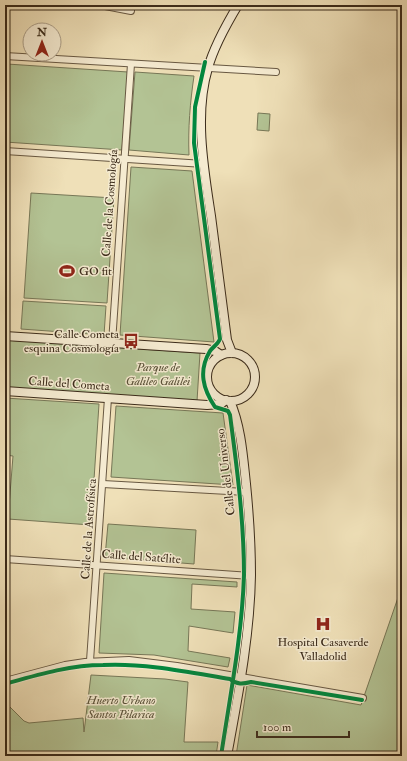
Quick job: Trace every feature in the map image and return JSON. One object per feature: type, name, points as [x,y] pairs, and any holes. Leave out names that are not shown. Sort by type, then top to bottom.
[{"type":"street","points":[[100,5],[131,11]]},
{"type":"street","points":[[226,354],[227,340],[204,164],[202,119],[207,69],[222,33],[238,5]]},
{"type":"street","points":[[5,56],[276,72]]},
{"type":"street","name":"Calle de la Cosmología","points":[[112,343],[131,64]]},
{"type":"street","points":[[5,151],[204,164]]},
{"type":"street","points":[[5,336],[211,350],[245,357],[250,362],[255,373],[254,385],[251,391],[241,399],[228,400],[220,398],[211,389],[207,377],[210,365],[226,354]]},
{"type":"street","name":"Calle del Cometa","points":[[5,391],[214,405],[221,404],[228,400]]},
{"type":"street","name":"Calle de la Astrofísica","points":[[90,661],[108,398]]},
{"type":"street","name":"Calle del Universo","points":[[227,756],[241,677],[248,624],[251,576],[250,528],[237,416],[241,399]]},
{"type":"street","name":"Calle del Universo","points":[[228,400],[237,416]]},
{"type":"street","points":[[103,484],[246,492]]},
{"type":"street","name":"Calle del Satélite","points":[[5,559],[251,576]]},
{"type":"street","points":[[5,681],[49,668],[90,661],[129,660],[153,662],[363,698]]},
{"type":"green space","points":[[7,64],[128,72],[122,150],[5,142]]},
{"type":"green space","points":[[135,72],[194,76],[191,96],[189,155],[129,150]]},
{"type":"green space","points":[[258,113],[270,114],[269,131],[257,130]]},
{"type":"green space","points":[[131,167],[192,171],[214,342],[120,335]]},
{"type":"green space","name":"GO fit","points":[[31,193],[114,198],[107,303],[24,298]]},
{"type":"green space","points":[[23,301],[106,306],[104,335],[21,329]]},
{"type":"green space","name":"Parque de Galileo Galilei","points":[[5,340],[200,353],[197,401],[5,388]]},
{"type":"green space","points":[[5,398],[99,404],[91,525],[8,519],[13,456],[5,455]]},
{"type":"green space","points":[[116,406],[223,413],[233,485],[111,477]]},
{"type":"green space","points":[[108,524],[196,530],[194,564],[105,557]]},
{"type":"green space","points":[[104,573],[237,582],[237,587],[192,584],[191,609],[235,612],[233,633],[189,626],[188,651],[230,658],[228,667],[154,655],[99,653]]},
{"type":"green space","points":[[402,586],[402,756],[236,756],[247,685],[361,705]]},
{"type":"green space","name":"Huerto Urbano Santos Pilarica","points":[[91,675],[165,679],[188,682],[184,742],[218,742],[216,756],[120,756],[5,752],[5,702],[24,721],[29,723],[83,718],[84,732]]},
{"type":"cycle path","points":[[205,62],[195,107],[194,143],[220,339],[206,358],[203,373],[207,393],[215,407],[228,411],[230,415],[240,495],[244,555],[241,621],[221,756]]},
{"type":"cycle path","points":[[5,684],[54,671],[91,665],[135,665],[230,679],[240,684],[251,682],[362,700]]},
{"type":"place","name":"GO fit","points":[[67,271]]},
{"type":"place","name":"Calle Cometa esquina Cosmología","points":[[131,341]]},
{"type":"place","name":"Hospital Casaverde Valladolid","points":[[323,624]]}]
